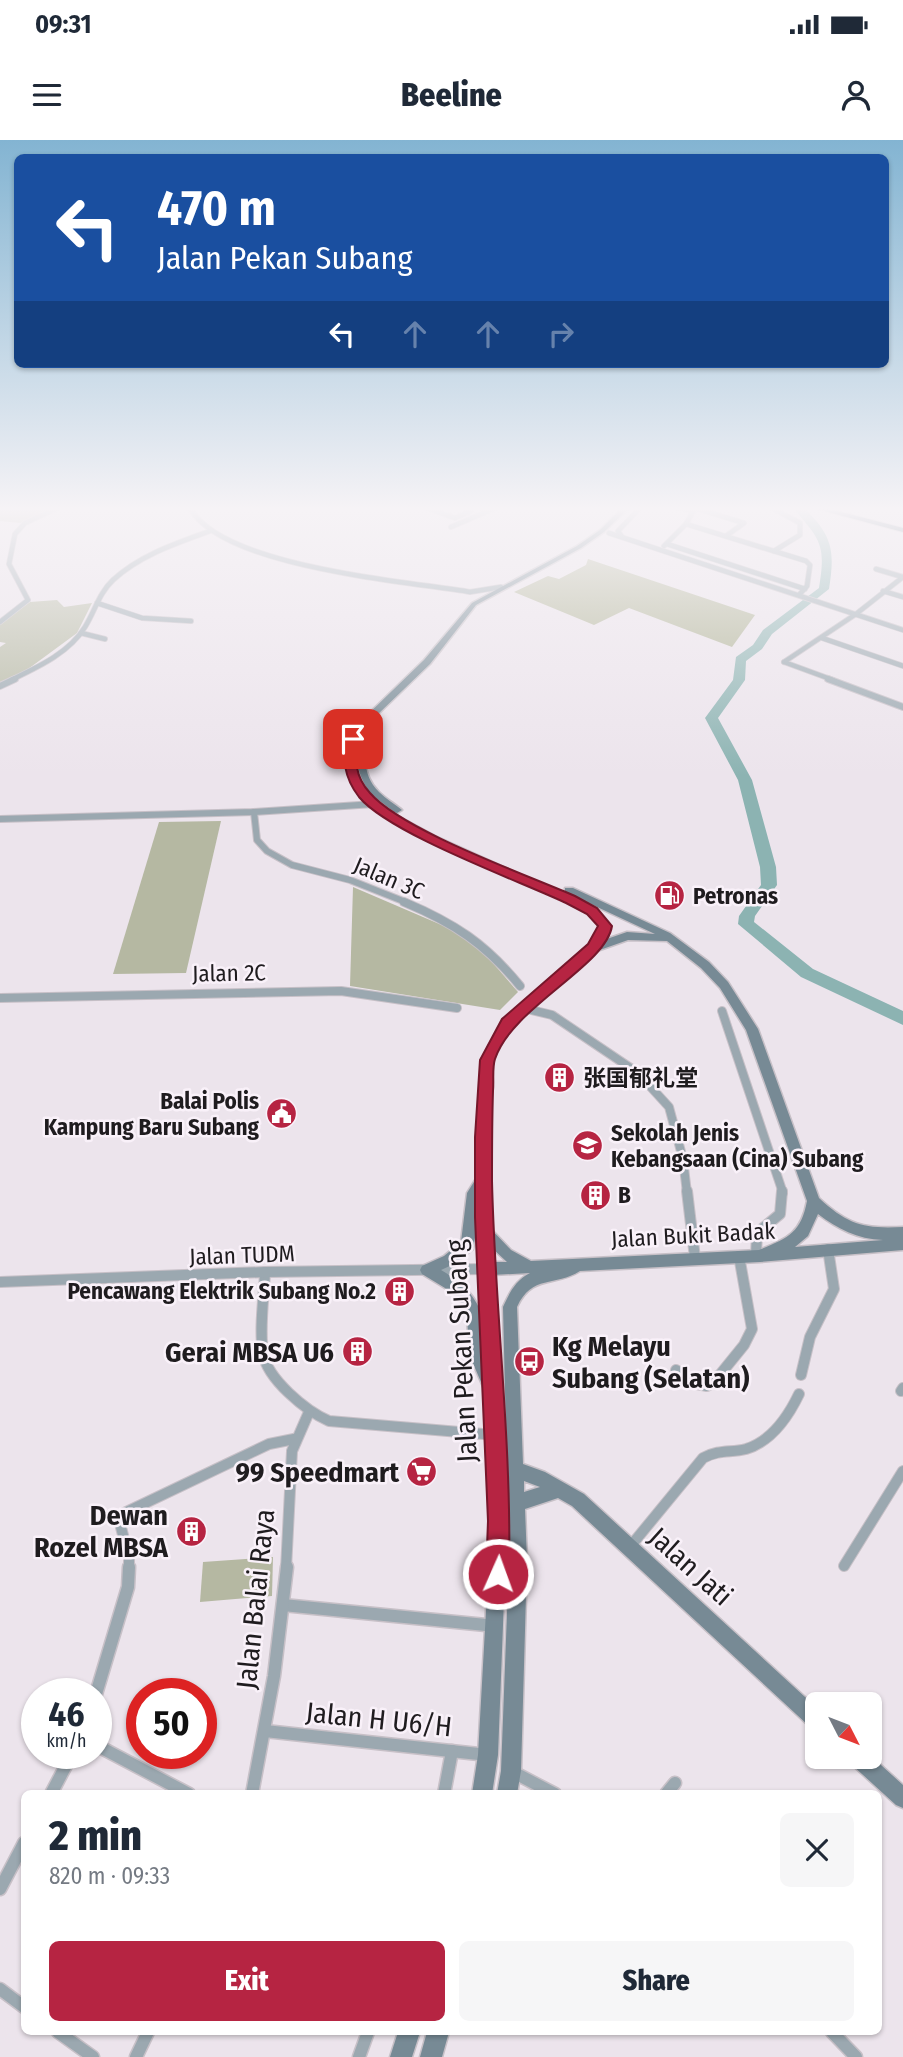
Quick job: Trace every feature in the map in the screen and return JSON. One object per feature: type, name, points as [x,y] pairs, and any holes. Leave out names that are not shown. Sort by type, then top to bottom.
[{"type":"main road","points":[[484,597],[474,604],[427,662],[374,712],[353,739],[349,757],[351,772],[356,783],[374,804],[432,838],[592,911],[605,926],[604,933],[593,948]]},
{"type":"main road","name":"Jalan Pekan Subang","points":[[497,597],[482,606],[436,662],[380,715],[363,740],[360,760],[368,785],[387,805],[424,825],[645,923],[705,965],[724,985],[752,1029],[814,1202],[841,1226],[854,1232],[903,1233]]},
{"type":"main road","name":"Jalan Pekan Subang","points":[[483,1790],[488,1755],[496,1626],[499,1521],[494,1393],[485,1269],[487,1060],[507,1023],[593,948],[627,936],[654,935],[674,941]]},
{"type":"main road","points":[[427,1270],[457,1255],[468,1245],[474,1193],[484,1177]]},
{"type":"main road","points":[[758,1256],[794,1241],[804,1233],[814,1202]]},
{"type":"main road","points":[[485,1232],[506,1254],[528,1266]]},
{"type":"main road","name":"Jalan Bukit Badak","points":[[485,1269],[758,1256],[903,1244]]},
{"type":"main road","name":"Jalan Pekan Subang","points":[[508,1790],[511,1771],[518,1586],[510,1307],[515,1294],[525,1283],[555,1271],[572,1270],[580,1263]]},
{"type":"main road","points":[[427,1270],[450,1283],[469,1301],[474,1313],[476,1354],[494,1393]]},
{"type":"main road","points":[[517,1503],[560,1489]]},
{"type":"main road","name":"Jalan Jati","points":[[560,1489],[578,1500],[805,1709]]},
{"type":"main road","points":[[871,1769],[903,1798]]},
{"type":"main road","points":[[401,2057],[408,2035]]},
{"type":"main road","points":[[431,2057],[438,2035]]},
{"type":"street","points":[[0,622],[29,600],[28,597]]},
{"type":"street","points":[[0,687],[51,658],[81,633],[101,597]]},
{"type":"street","points":[[474,604],[476,597]]},
{"type":"street","points":[[807,597],[903,630]]},
{"type":"street","points":[[875,597],[856,614],[784,662],[903,707]]},
{"type":"street","points":[[97,603],[142,618],[191,621]]},
{"type":"street","points":[[81,633],[105,639]]},
{"type":"street","points":[[822,638],[903,666]]},
{"type":"street","points":[[0,819],[254,812],[374,804]]},
{"type":"street","name":"Jalan 3C","points":[[254,812],[257,840],[272,855],[288,864],[366,886],[466,933],[490,951],[520,985]]},
{"type":"street","name":"Jalan 2C","points":[[0,998],[341,990],[457,1008]]},
{"type":"street","points":[[523,1008],[552,1015],[639,1073],[661,1095],[669,1107],[683,1159],[695,1258]]},
{"type":"street","points":[[722,1011],[727,1016],[784,1196],[783,1207],[777,1219],[755,1233],[753,1239],[758,1256]]},
{"type":"street","points":[[801,1375],[810,1337],[834,1289],[828,1249]]},
{"type":"street","points":[[676,1370],[707,1386],[714,1382],[750,1337],[749,1304],[739,1256]]},
{"type":"street","name":"Jalan TUDM","points":[[0,1282],[265,1272],[485,1269]]},
{"type":"street","points":[[265,1272],[263,1355],[282,1385],[309,1412],[329,1421],[495,1435]]},
{"type":"street","points":[[629,1548],[686,1482],[703,1458],[719,1450],[746,1449],[766,1438],[788,1416],[799,1394]]},
{"type":"street","name":"Jalan Balai Raya","points":[[253,1790],[265,1731],[283,1605],[290,1512],[288,1461],[294,1439],[309,1412]]},
{"type":"street","points":[[101,1678],[128,1587],[129,1558],[118,1516],[269,1444],[294,1439]]},
{"type":"street","name":"Jalan Jati","points":[[516,1470],[560,1489]]},
{"type":"street","points":[[844,1566],[903,1471]]},
{"type":"street","points":[[283,1605],[496,1626]]},
{"type":"street","name":"Jalan H U6/H","points":[[265,1731],[488,1755]]},
{"type":"street","points":[[445,1790],[452,1751]]},
{"type":"street","points":[[112,1753],[181,1790]]},
{"type":"street","points":[[53,1790],[64,1769]]},
{"type":"street","points":[[511,1771],[547,1790]]},
{"type":"street","points":[[0,1889],[21,1849]]},
{"type":"street","points":[[0,1989],[21,2005]]},
{"type":"street","points":[[62,2035],[93,2057]]},
{"type":"street","points":[[136,2057],[147,2035]]},
{"type":"street","points":[[359,2057],[364,2035]]},
{"type":"street","points":[[835,2035],[856,2057]]},
{"type":"green space","points":[[527,597],[703,597],[755,615],[732,647],[629,608],[594,625]]},
{"type":"green space","points":[[57,600],[64,607],[92,603],[77,633],[24,672],[0,683],[0,647],[6,643],[0,642],[0,624],[30,602]]},
{"type":"green space","points":[[221,821],[186,973],[113,974],[159,822]]},
{"type":"green space","points":[[353,887],[458,932],[480,948],[518,992],[500,1010],[350,986]]},
{"type":"green space","points":[[273,1557],[272,1596],[200,1602],[203,1562]]},
{"type":"waterway","points":[[813,597],[767,632],[758,647],[740,660],[739,680],[711,718],[745,780],[768,867],[769,885],[747,916],[746,924],[807,973],[903,1019]]},
{"type":"place","name":"Petronas","points":[[670,896]]},
{"type":"place","name":"张国郁礼堂","points":[[560,1078]]},
{"type":"place","name":"Balai Polis Kampung Baru Subang","points":[[282,1114]]},
{"type":"place","name":"Sekolah Jenis Kebangsaan (Cina) Subang","points":[[588,1146]]},
{"type":"place","name":"B","points":[[595,1195]]},
{"type":"place","name":"Pencawang Elektrik Subang No.2","points":[[399,1291]]},
{"type":"place","name":"Gerai MBSA U6","points":[[357,1352]]},
{"type":"place","name":"Kg Melayu Subang (Selatan)","points":[[529,1362]]},
{"type":"place","name":"99 Speedmart","points":[[422,1472]]},
{"type":"place","name":"Dewan Rozel MBSA","points":[[191,1531]]},
{"type":"route","points":[[353,739],[349,757],[351,772],[363,794],[380,810],[432,838],[592,911],[602,919],[605,926],[604,933],[593,948],[507,1023],[487,1060],[483,1137],[485,1269],[494,1393],[499,1521],[498,1574]]}]
